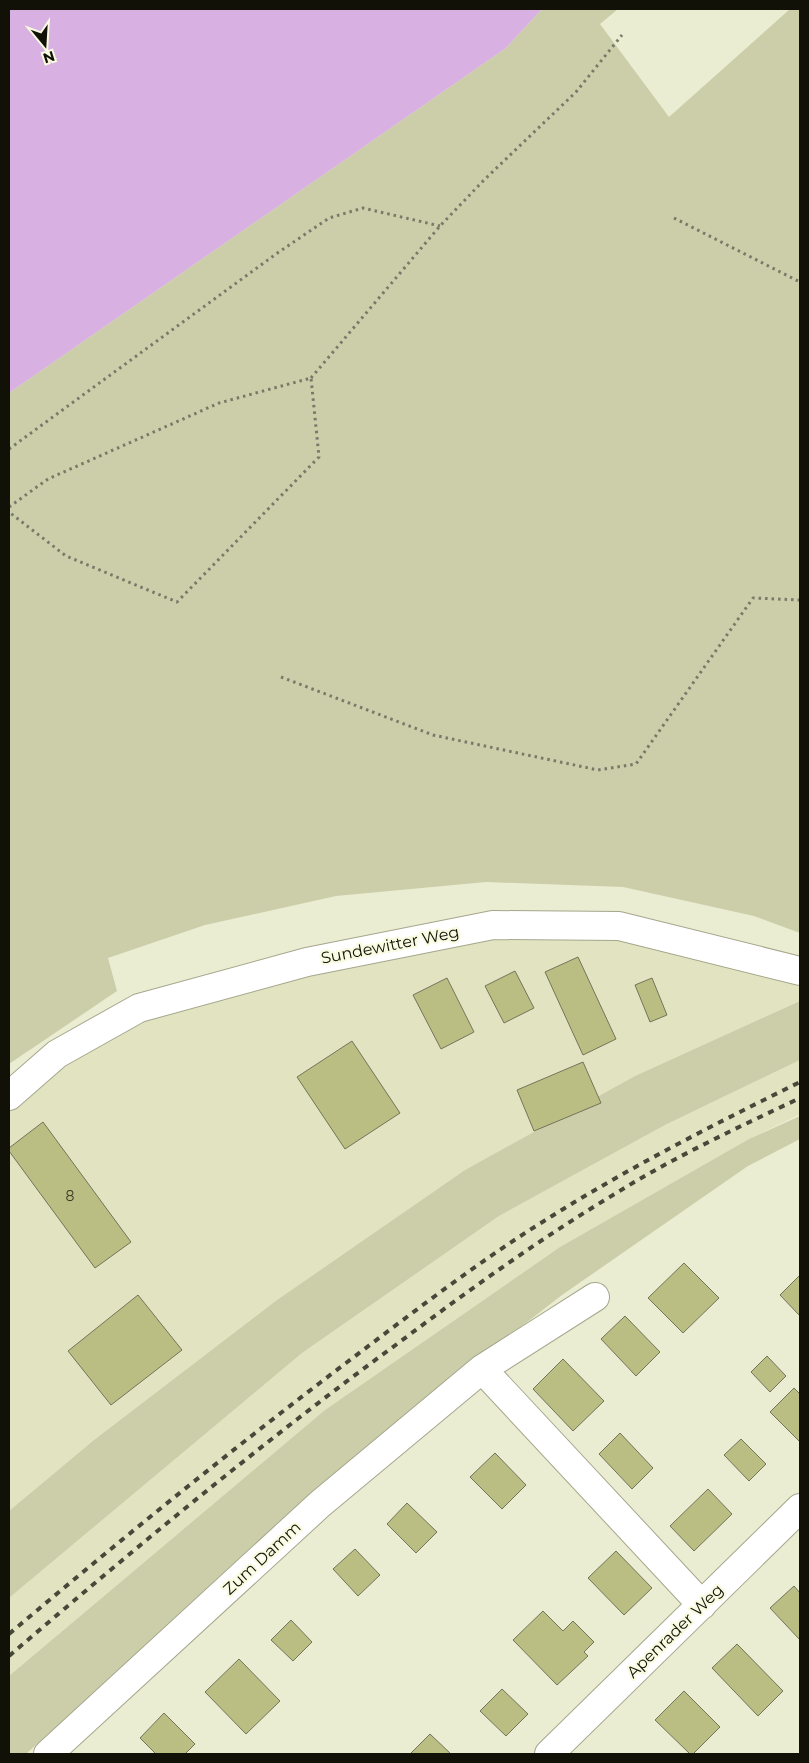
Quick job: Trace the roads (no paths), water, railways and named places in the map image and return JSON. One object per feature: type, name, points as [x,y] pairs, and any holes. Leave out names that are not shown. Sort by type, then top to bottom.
[{"type":"street","name":"Sundewitter Weg","points":[[9,1096],[57,1054],[139,1008],[307,962],[493,925],[619,926],[800,971]]},
{"type":"street","name":"Zum Damm","points":[[48,1754],[320,1504],[482,1369],[595,1297]]},
{"type":"street","points":[[482,1369],[702,1605]]},
{"type":"street","name":"Apenrader Weg","points":[[550,1754],[800,1508]]},
{"type":"railway","points":[[9,1634],[260,1429],[493,1254],[575,1202],[638,1166],[702,1131],[800,1082]]},
{"type":"railway","points":[[9,1656],[104,1575],[249,1457],[347,1381],[506,1265],[589,1210],[662,1166],[800,1098]]}]
